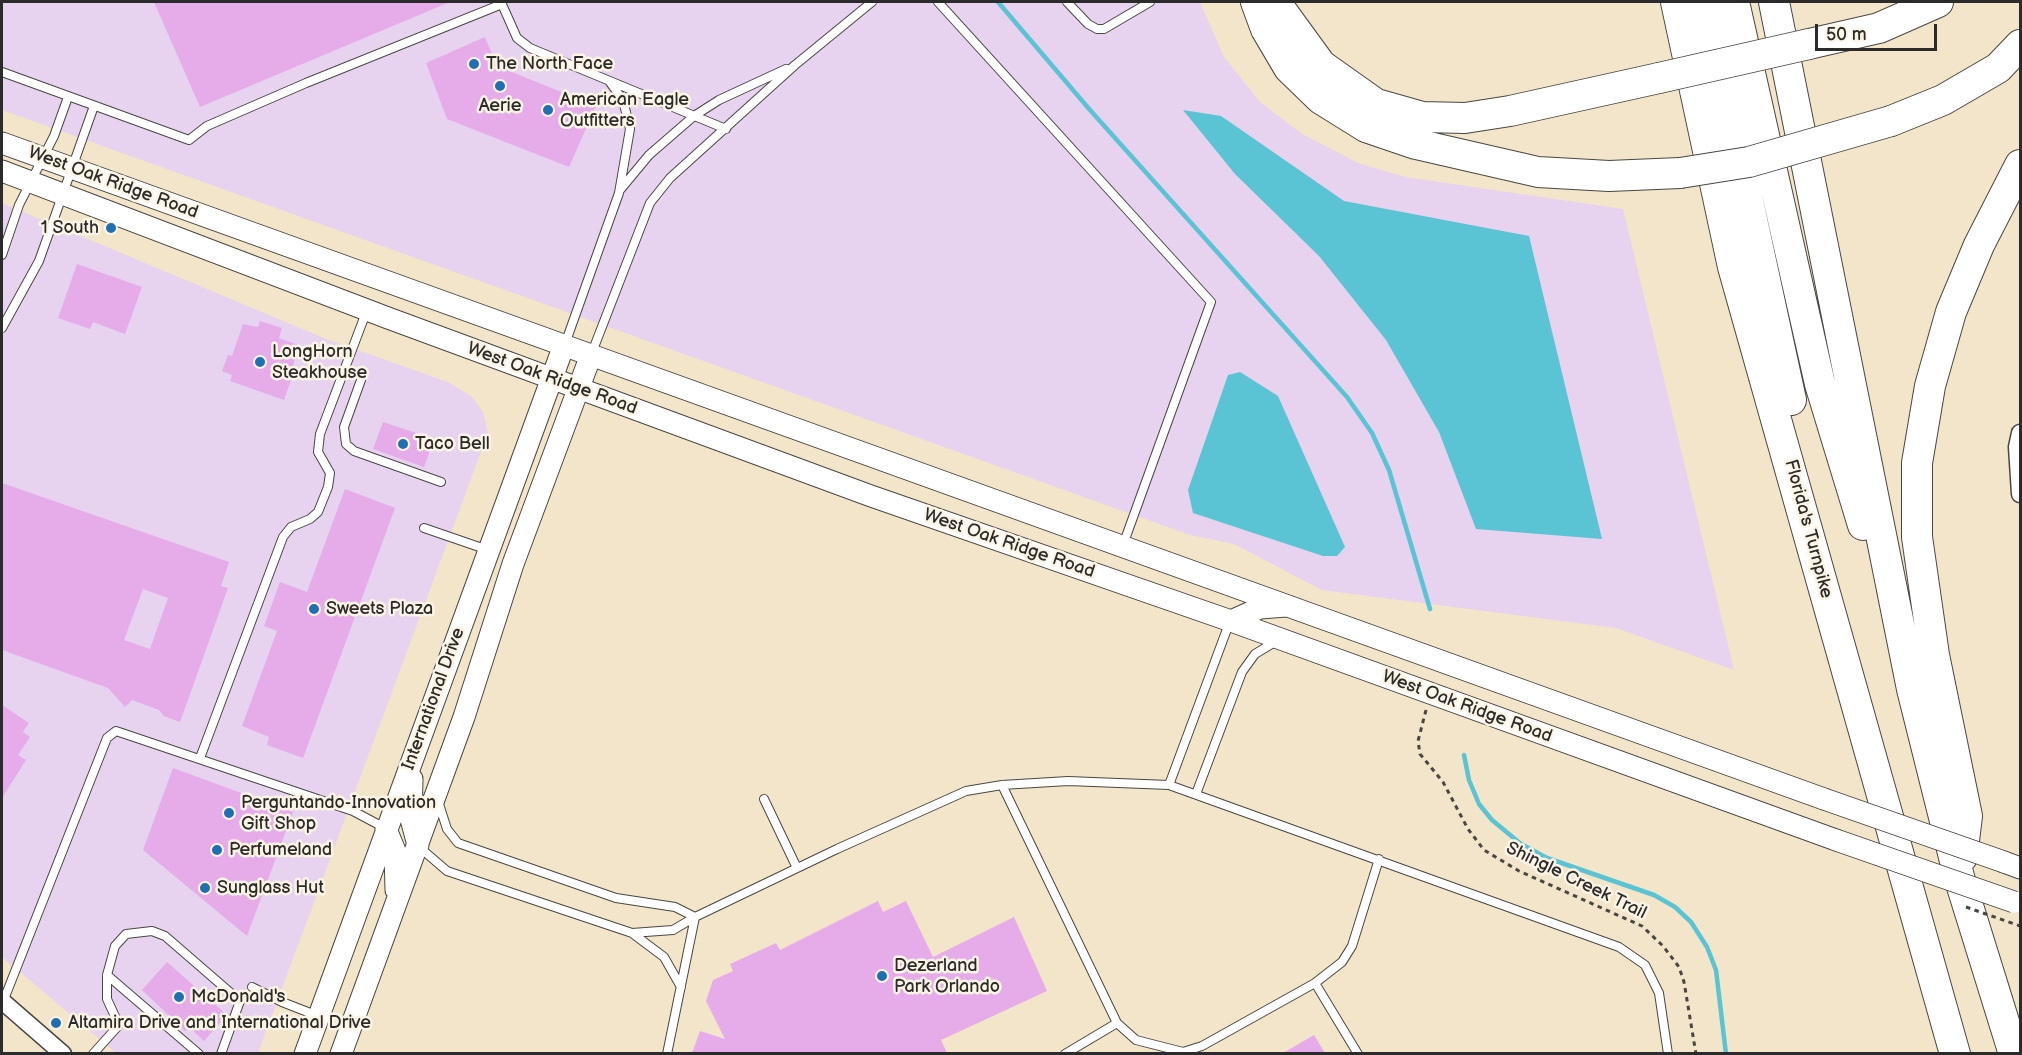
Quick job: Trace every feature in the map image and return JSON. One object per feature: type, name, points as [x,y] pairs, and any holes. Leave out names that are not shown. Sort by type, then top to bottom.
[{"type":"highway","points":[[1256,2],[1266,29],[1289,68],[1321,99],[1366,127],[1426,147],[1538,172],[1609,176],[1680,172],[1749,162],[1891,121],[1943,100],[1989,73],[2020,45]]},
{"type":"highway","points":[[1279,2],[1281,10],[1321,65],[1376,104],[1422,117],[1465,118],[1510,111],[1880,28],[1938,2]]},
{"type":"highway","points":[[1655,2],[1733,267]]},
{"type":"highway","name":"Florida's Turnpike","points":[[1676,2],[1733,267],[1955,1053]]},
{"type":"highway","points":[[1705,2],[1856,703]]},
{"type":"highway","points":[[1734,2],[1820,384],[1912,689]]},
{"type":"highway","points":[[1774,2],[1912,689],[1959,877],[2014,1053]]},
{"type":"highway","points":[[1959,877],[1966,816],[1934,655],[1917,537],[1917,463],[1930,386],[1951,312],[1979,245],[2020,165]]},
{"type":"street","name":"West Oak Ridge Road","points":[[2,143],[1122,548],[1293,606],[2012,865]]},
{"type":"street","name":"West Oak Ridge Road","points":[[2,171],[578,389],[882,500],[1231,621],[1836,840],[2017,903]]},
{"type":"street","name":"International Drive","points":[[304,1053],[564,345]]},
{"type":"street","name":"International Drive","points":[[341,1053],[464,717],[513,564],[591,355]]},
{"type":"street","points":[[2020,433],[2017,447],[2020,494]]},
{"type":"street","points":[[1231,621],[1260,608],[1293,606]]},
{"type":"street","points":[[413,758],[411,819],[418,845]]},
{"type":"street","points":[[386,829],[395,851],[397,874],[394,909]]},
{"type":"street","points":[[2,1001],[63,1053]]},
{"type":"lane","points":[[591,355],[650,203],[670,178],[795,64],[872,2]]},
{"type":"lane","points":[[938,2],[1210,302],[1122,548]]},
{"type":"lane","points":[[1067,2],[1097,29],[1104,29],[1150,2]]},
{"type":"lane","points":[[2,72],[189,140],[207,126],[502,3],[522,43],[726,129]]},
{"type":"lane","points":[[619,193],[649,155],[694,116],[719,100],[795,64]]},
{"type":"lane","points":[[564,345],[619,193],[630,129],[623,100],[609,81]]},
{"type":"lane","points":[[2,255],[30,182],[43,158],[68,97]]},
{"type":"lane","points":[[2,328],[34,271],[94,106]]},
{"type":"lane","points":[[201,758],[283,537],[291,527],[310,519],[318,512],[328,487],[330,473],[318,452],[320,434],[367,310]]},
{"type":"lane","points":[[361,380],[344,427],[346,444],[354,451],[441,482]]},
{"type":"lane","points":[[424,528],[488,550]]},
{"type":"lane","points":[[1169,785],[1231,621]]},
{"type":"lane","points":[[1196,794],[1242,672],[1255,654],[1278,639]]},
{"type":"lane","points":[[2,1001],[107,738],[116,731],[122,731],[353,811],[386,829]]},
{"type":"lane","points":[[632,933],[673,930],[797,868],[966,791],[1002,784],[1068,781],[1169,785],[1619,947],[1645,965],[1659,993],[1668,1053]]},
{"type":"lane","points":[[1002,784],[1118,1023],[1136,1040],[1183,1052],[1202,1046],[1315,982],[1342,962],[1352,946],[1379,859]]},
{"type":"lane","points":[[436,795],[447,829],[458,843],[616,898],[675,907],[696,917]]},
{"type":"lane","points":[[764,799],[797,868]]},
{"type":"lane","points":[[418,845],[447,871],[632,933],[664,957],[681,987]]},
{"type":"lane","points":[[667,1053],[696,917]]},
{"type":"lane","points":[[93,1053],[119,1025],[108,999],[107,975],[115,946],[126,934],[152,931],[165,936],[240,1001],[221,1053]]},
{"type":"lane","points":[[107,975],[199,1053]]},
{"type":"lane","points":[[1315,982],[1358,1053]]},
{"type":"lane","points":[[252,987],[318,1016]]},
{"type":"lane","points":[[1065,1053],[1118,1023]]},
{"type":"path","name":"Shingle Creek Trail","points":[[1426,710],[1418,741],[1420,754],[1443,782],[1468,829],[1484,850],[1519,871],[1642,926],[1663,946],[1679,967],[1684,982],[1696,1053]]},
{"type":"path","points":[[245,1017],[259,1022]]},
{"type":"shaded area","points":[[2,2],[1200,2],[1224,57],[1260,102],[1302,134],[1358,163],[1405,177],[1623,209],[1734,670],[1616,628],[1322,590],[1234,544],[1190,535],[2,110]]},
{"type":"shaded area","points":[[2,203],[326,339],[448,382],[471,396],[483,412],[488,433],[258,1053],[116,1053],[2,957]]},
{"type":"water","points":[[1183,110],[1221,116],[1344,201],[1529,236],[1602,539],[1476,529],[1439,432],[1386,340],[1319,256],[1235,174]]},
{"type":"water","points":[[1240,372],[1278,396],[1345,547],[1337,556],[1323,556],[1193,513],[1188,490],[1228,375]]},
{"type":"building","points":[[154,2],[450,2],[200,107]]},
{"type":"building","points":[[485,37],[497,66],[596,106],[569,167],[447,119],[426,63]]},
{"type":"building","points":[[77,264],[142,287],[125,334],[93,322],[90,329],[58,318]]},
{"type":"building","name":"LongHorn Steakhouse","points":[[260,321],[282,328],[279,338],[298,345],[293,367],[295,368],[284,400],[230,381],[232,375],[222,371],[228,355],[232,356],[243,324],[258,327]]},
{"type":"building","name":"Taco Bell","points":[[383,422],[434,439],[424,467],[373,449]]},
{"type":"building","points":[[2,483],[229,562],[221,586],[228,588],[180,722],[164,716],[159,710],[132,700],[125,707],[108,688],[2,650]],"holes":[[[143,589],[168,598],[150,649],[124,640]]]},
{"type":"building","name":"Sweets Plaza","points":[[345,489],[395,508],[303,758],[267,745],[269,737],[242,726],[277,631],[264,626],[280,582],[307,592]]},
{"type":"building","points":[[2,705],[29,723],[23,732],[30,737],[18,755],[26,760],[2,798]]},
{"type":"building","points":[[173,768],[293,812],[247,936],[143,850]]},
{"type":"building","name":"Dezerland Park Orlando","points":[[878,901],[883,912],[906,901],[933,957],[1014,917],[1047,991],[941,1040],[947,1053],[692,1053],[700,1031],[725,1039],[706,1001],[713,980],[733,971],[730,964],[776,943],[780,950]]},
{"type":"building","name":"McDonald's","points":[[167,962],[227,1015],[204,1041],[189,1027],[185,1031],[142,990]]},
{"type":"building","points":[[1314,1035],[1325,1053],[1283,1053]]},
{"type":"waterway","points":[[998,2],[1090,110],[1347,397],[1372,433],[1389,470],[1430,609]]},
{"type":"waterway","points":[[1464,755],[1469,780],[1479,804],[1492,820],[1521,844],[1547,858],[1654,895],[1675,907],[1691,922],[1707,947],[1716,970],[1726,1054]]},
{"type":"place","name":"The North Face","points":[[474,64]]},
{"type":"place","name":"Aerie","points":[[500,86]]},
{"type":"place","name":"American Eagle Outfitters","points":[[548,110]]},
{"type":"place","name":"1 South","points":[[111,228]]},
{"type":"place","name":"LongHorn Steakhouse","points":[[260,362]]},
{"type":"place","name":"Taco Bell","points":[[403,444]]},
{"type":"place","name":"Sweets Plaza","points":[[314,609]]},
{"type":"place","name":"Perguntando-Innovation Gift Shop","points":[[229,813]]},
{"type":"place","name":"Perfumeland","points":[[217,850]]},
{"type":"place","name":"Sunglass Hut","points":[[205,888]]},
{"type":"place","name":"Dezerland Park Orlando","points":[[882,976]]},
{"type":"place","name":"McDonald's","points":[[179,997]]},
{"type":"place","name":"Altamira Drive and International Drive","points":[[56,1023]]}]
